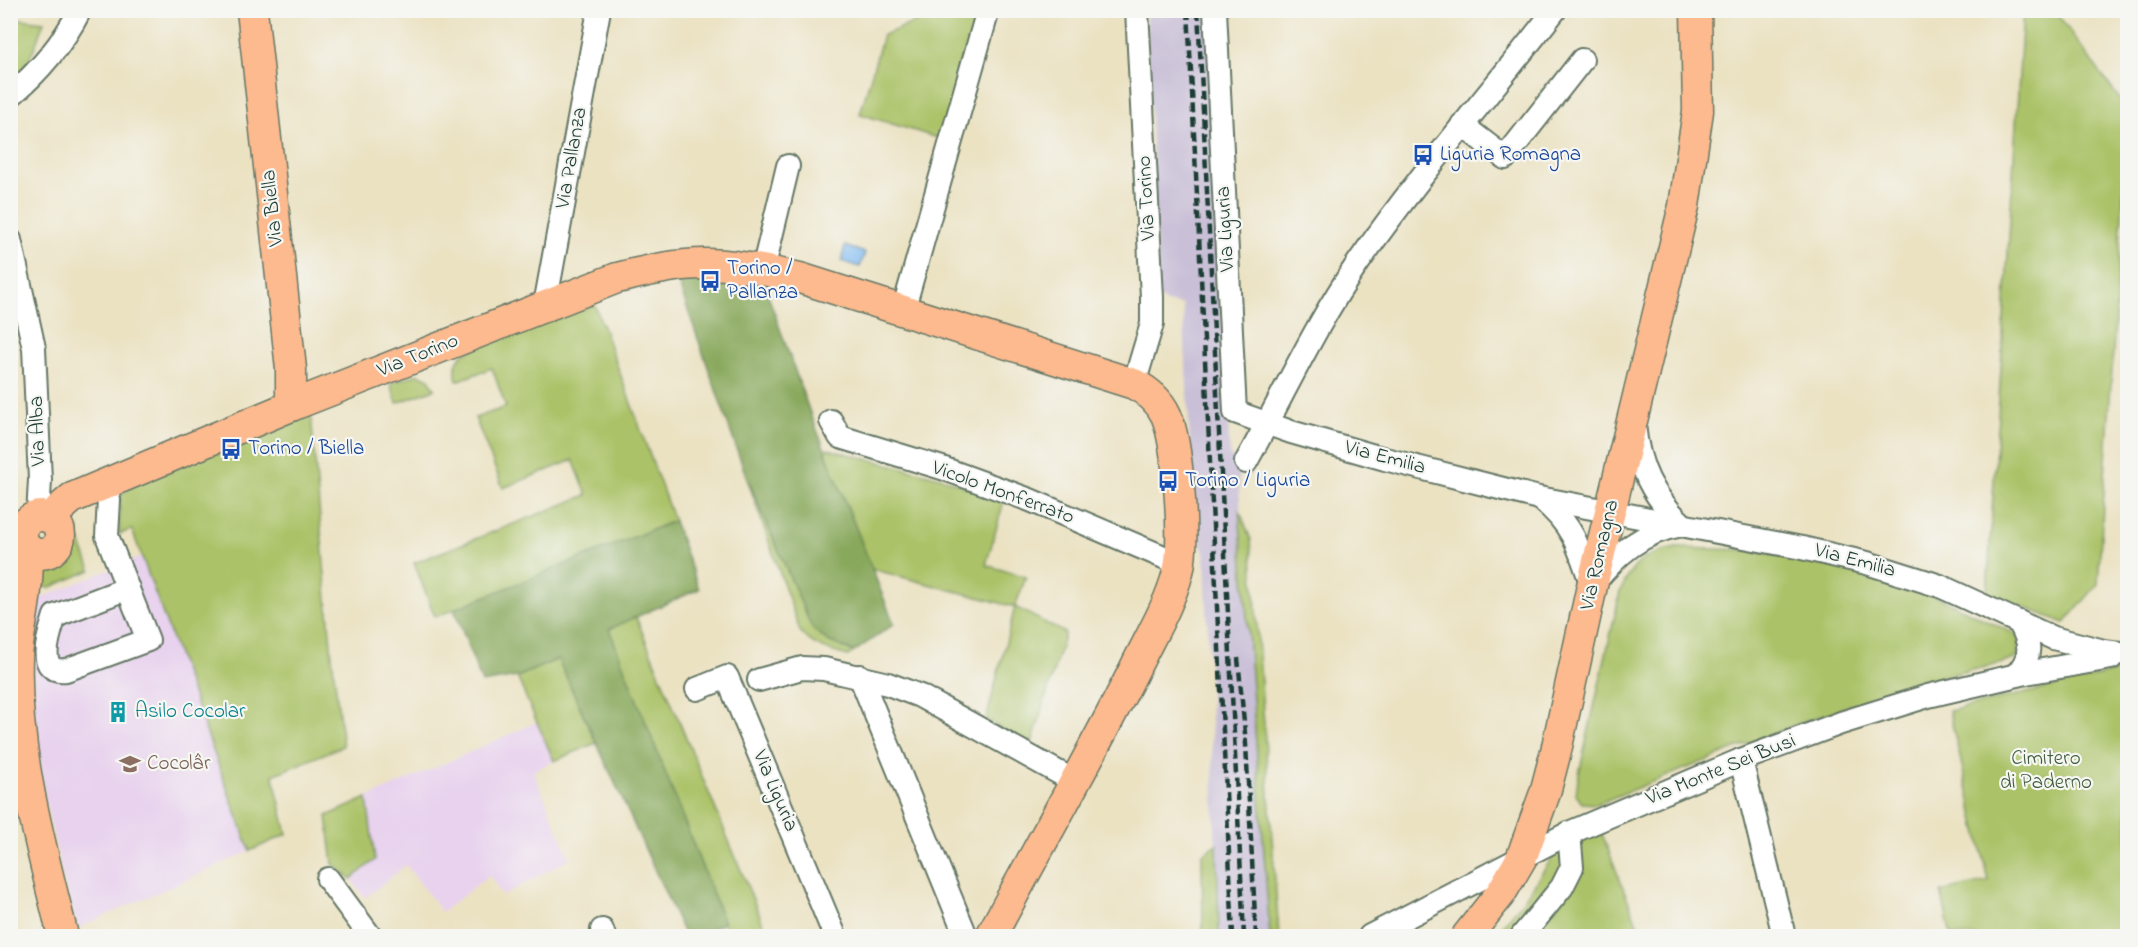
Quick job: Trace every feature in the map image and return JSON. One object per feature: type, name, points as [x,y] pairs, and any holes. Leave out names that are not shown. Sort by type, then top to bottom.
[{"type":"main road","name":"Via Biella","points":[[252,10],[291,369],[291,406]]},
{"type":"main road","name":"Via Romagna","points":[[1678,10],[1689,83],[1691,157]]},
{"type":"main road","name":"Via Romagna","points":[[1467,936],[1501,893],[1521,859],[1545,793],[1556,751],[1592,586],[1680,227],[1697,123],[1699,96],[1696,10]]},
{"type":"main road","name":"Via Torino","points":[[94,489],[291,406],[617,278],[664,267],[707,264],[763,270],[800,278],[1134,384],[1147,391],[1158,400],[1166,413],[1173,435],[1179,495],[1180,564]]},
{"type":"main road","points":[[32,532],[94,489]]},
{"type":"main road","name":"Via Alba","points":[[32,532],[17,656],[20,792],[36,827],[63,936]]},
{"type":"main road","points":[[991,936],[1116,705],[1175,584],[1180,564]]},
{"type":"street","points":[[10,96],[27,82],[50,57],[68,34],[80,10]]},
{"type":"street","name":"Via Pallanza","points":[[545,305],[599,10]]},
{"type":"street","points":[[903,311],[988,10]]},
{"type":"street","name":"Via Torino","points":[[1134,384],[1152,324],[1137,10]]},
{"type":"street","name":"Via Liguria","points":[[1215,10],[1235,412],[1267,424]]},
{"type":"street","points":[[1246,462],[1331,307],[1358,264],[1462,125],[1555,10]]},
{"type":"street","points":[[1462,125],[1505,158],[1582,60]]},
{"type":"street","points":[[763,270],[788,166]]},
{"type":"street","name":"Via Alba","points":[[10,240],[34,348],[40,480],[32,532]]},
{"type":"street","points":[[1633,415],[1635,439],[1648,481],[1662,505],[1683,525]]},
{"type":"street","name":"Vicolo Monferrato","points":[[831,421],[840,437],[942,468],[1030,500],[1180,564]]},
{"type":"street","name":"Via Emilia","points":[[1267,424],[1385,459],[1539,498],[1802,548],[1867,563],[1940,586],[2053,638],[2095,650],[2127,655]]},
{"type":"street","points":[[94,489],[110,500],[107,536],[128,588],[148,640],[66,670],[53,669],[46,654],[47,643],[56,616],[128,588]]},
{"type":"street","name":"Via Emilia","points":[[1539,498],[1565,522],[1580,550],[1592,586]]},
{"type":"street","name":"Via Emilia","points":[[1592,586],[1609,564],[1639,540],[1665,528],[1683,525]]},
{"type":"street","points":[[2016,675],[2026,662],[2029,646],[2028,638],[2019,622]]},
{"type":"street","name":"Via Emilia","points":[[2053,638],[2072,655],[2094,661],[2127,655]]},
{"type":"street","name":"Via Monte Sei Busi","points":[[1370,936],[1569,833],[1741,759],[1841,723],[1920,698],[2016,675],[2094,661]]},
{"type":"street","points":[[759,680],[802,668],[824,669],[888,684],[921,696],[1074,781]]},
{"type":"street","points":[[860,676],[966,936]]},
{"type":"street","name":"Via Liguria","points":[[697,689],[727,677],[835,936]]},
{"type":"street","points":[[1741,759],[1784,936]]},
{"type":"street","points":[[1522,936],[1562,886],[1572,867],[1569,833]]},
{"type":"street","points":[[328,879],[370,936]]},
{"type":"shaded area","points":[[1146,11],[1207,11],[1230,457],[1237,457],[1270,936],[1219,936],[1205,556],[1194,528],[1183,305],[1159,299]]},
{"type":"shaded area","name":"Cocolâr","points":[[143,556],[187,672],[250,851],[78,928],[63,878],[45,798],[36,730],[33,601]]},
{"type":"shaded area","points":[[537,722],[554,761],[533,771],[570,858],[503,896],[489,875],[442,912],[406,865],[365,898],[351,879],[375,860],[367,798]]},
{"type":"green space","points":[[943,11],[983,11],[944,140],[860,114],[883,35]]},
{"type":"green space","points":[[2023,11],[2055,11],[2127,109],[2098,584],[2065,623],[1987,593]]},
{"type":"green space","points":[[11,18],[44,22],[28,62],[11,80]]},
{"type":"green space","points":[[703,277],[763,281],[809,410],[894,624],[854,652],[828,641],[812,628],[745,473],[677,279]]},
{"type":"green space","points":[[595,305],[674,521],[435,617],[414,563],[587,495],[573,460],[503,488],[475,418],[506,407],[492,368],[457,381],[458,361],[466,352]]},
{"type":"green space","points":[[418,374],[429,379],[435,389],[397,403],[390,383]]},
{"type":"green space","points":[[311,414],[332,657],[343,746],[273,775],[287,834],[250,851],[132,530],[119,534],[120,496],[133,485]]},
{"type":"green space","points":[[824,448],[940,477],[1004,501],[986,565],[1026,577],[1015,607],[872,569]]},
{"type":"green space","points":[[745,473],[812,628],[828,641],[854,652],[848,656],[816,645],[800,631]]},
{"type":"green space","points":[[1239,509],[1251,540],[1279,936],[1270,936]]},
{"type":"green space","points":[[674,521],[699,589],[609,629],[724,923],[693,936],[685,936],[558,659],[517,677],[482,683],[454,609]]},
{"type":"green space","points":[[78,527],[78,536],[91,570],[49,588],[36,583],[47,568],[65,559]]},
{"type":"green space","points":[[1676,548],[1753,550],[1864,572],[1942,599],[2015,634],[2019,637],[2017,658],[1878,696],[1798,724],[1597,804],[1582,803],[1576,795],[1578,778],[1620,592],[1630,573],[1641,561],[1656,553]]},
{"type":"green space","points":[[1015,607],[1065,633],[1031,747],[986,720]]},
{"type":"green space","points":[[636,617],[768,936],[729,936],[609,629]]},
{"type":"green space","points":[[558,659],[596,743],[554,761],[517,677]]},
{"type":"green space","name":"Cimitero di Paderno","points":[[2116,672],[2128,672],[2127,936],[1951,936],[1941,892],[1989,881],[1949,711]]},
{"type":"green space","points":[[367,798],[375,860],[351,879],[333,864],[327,816]]},
{"type":"green space","points":[[1597,821],[1642,936],[1494,936],[1523,901],[1569,833]]},
{"type":"green space","points":[[1217,844],[1219,936],[1203,936],[1202,855]]},
{"type":"water","points":[[845,246],[865,253],[860,267],[841,261]]},
{"type":"railway","points":[[1188,10],[1233,936]]},
{"type":"railway","points":[[1198,10],[1244,936]]},
{"type":"railway","points":[[1238,658],[1246,744],[1256,936]]},
{"type":"place","name":"Liguria Romagna","points":[[1423,155]]},
{"type":"place","name":"Torino / Pallanza","points":[[710,281]]},
{"type":"place","name":"Torino / Biella","points":[[231,449]]},
{"type":"place","name":"Torino / Liguria","points":[[1168,481]]},
{"type":"place","name":"Asilo Cocolar","points":[[118,712]]},
{"type":"place","name":"Cocolâr","points":[[130,764]]}]
